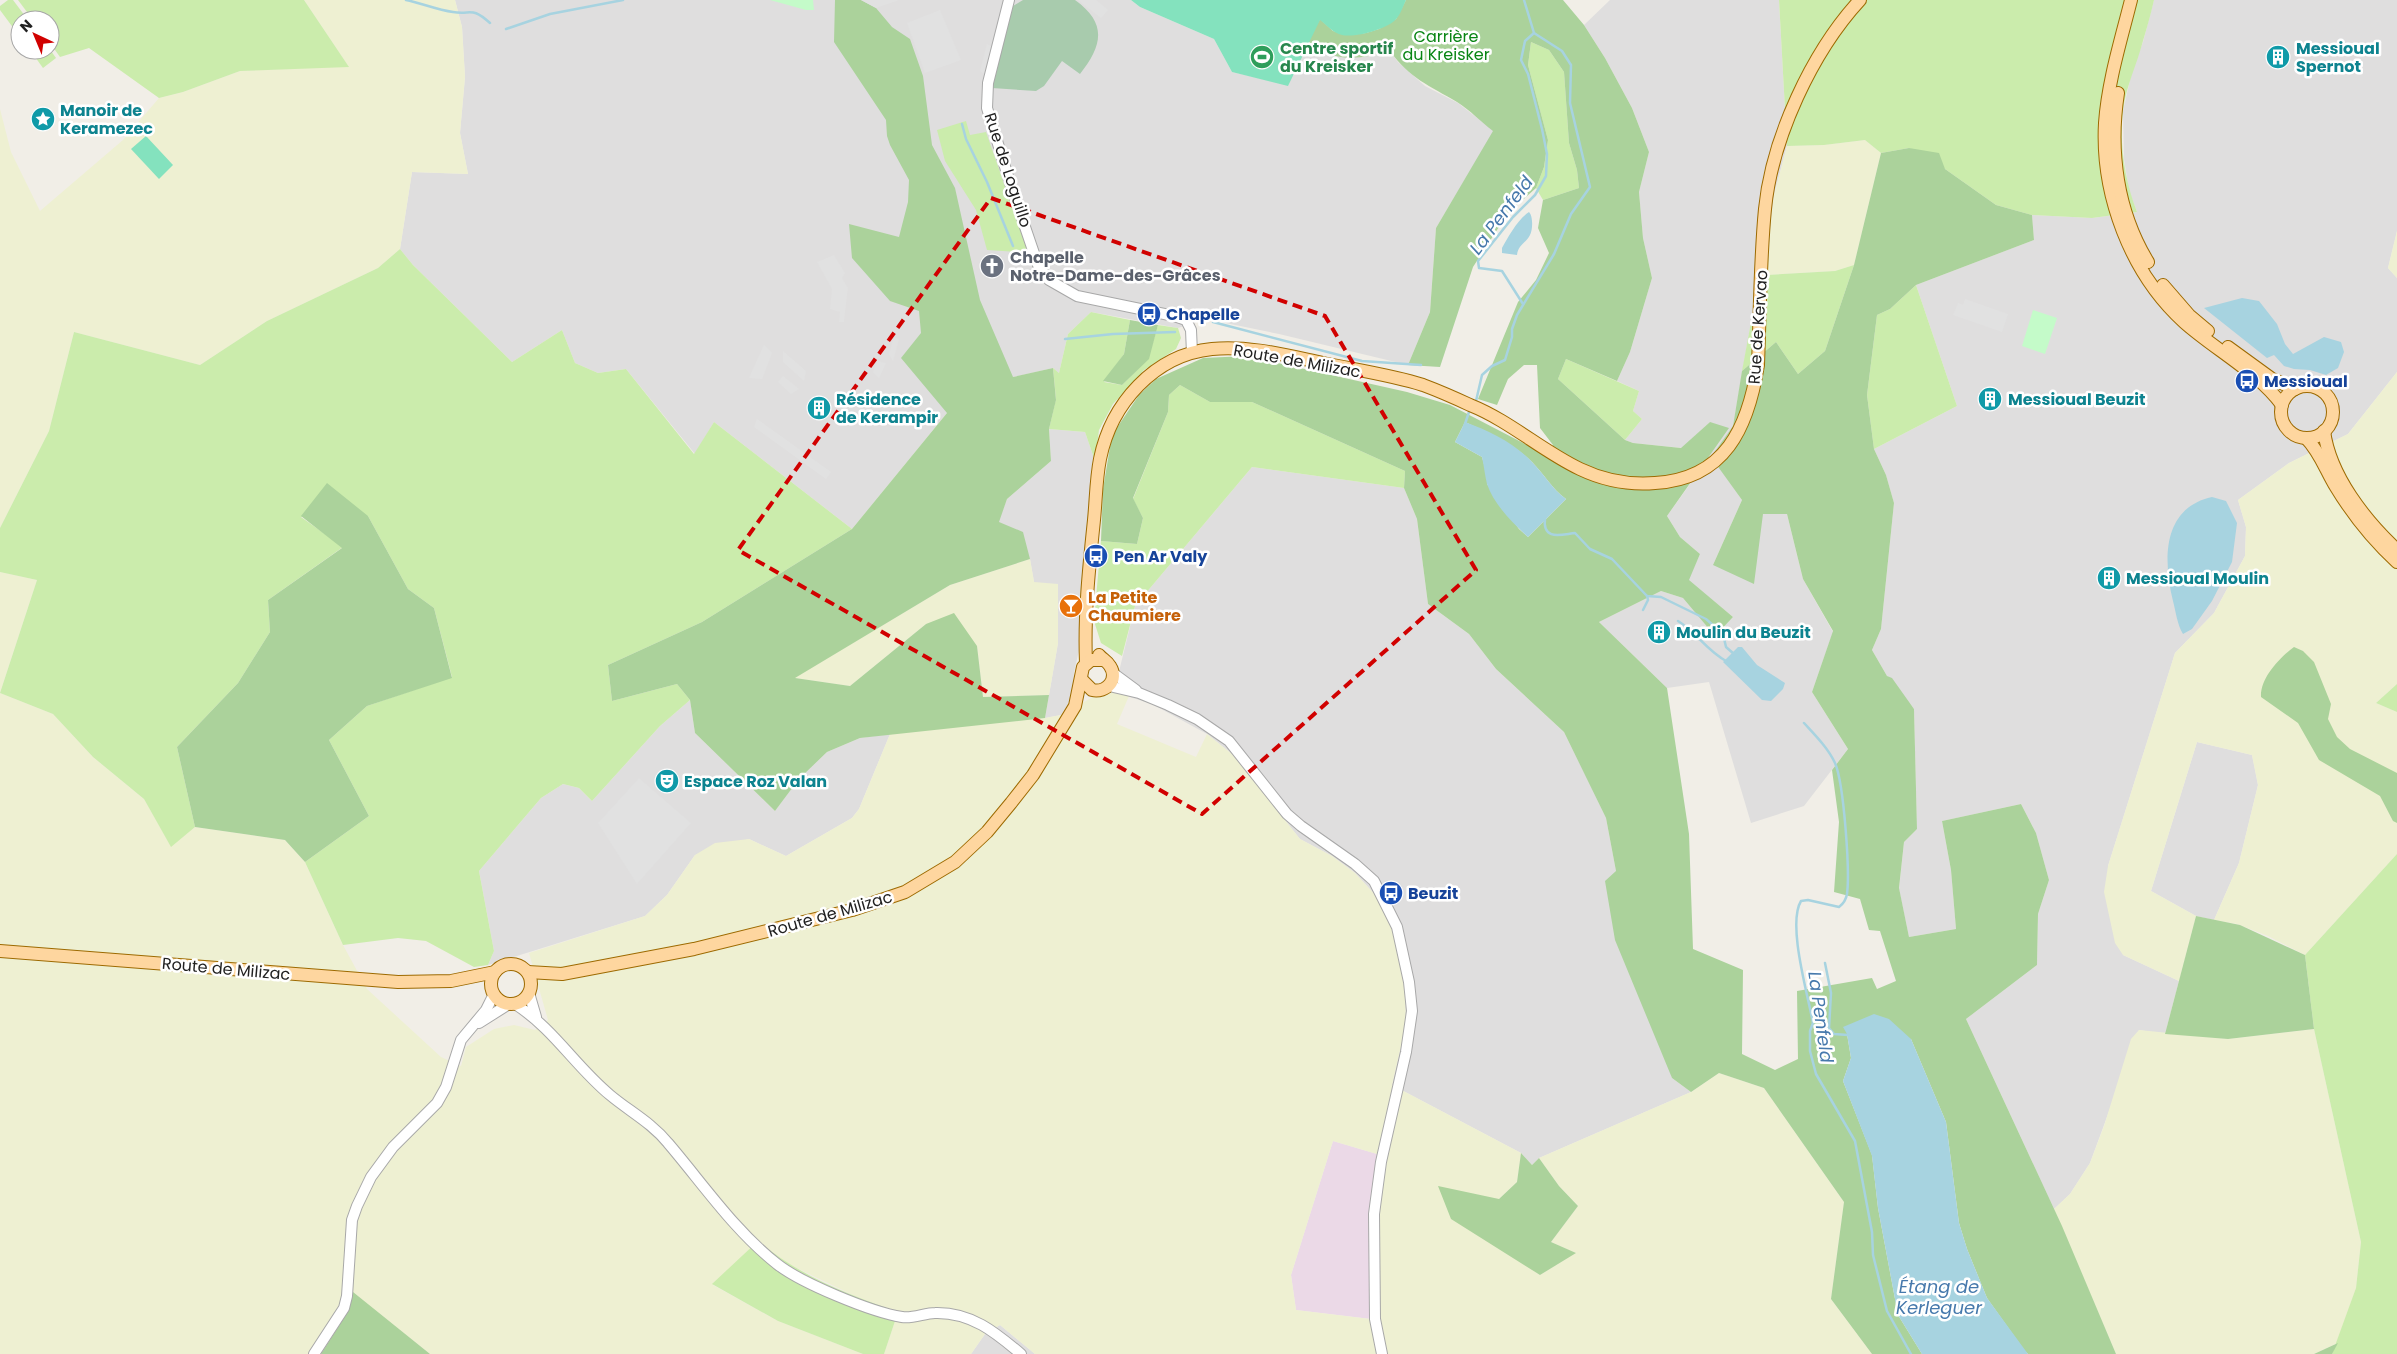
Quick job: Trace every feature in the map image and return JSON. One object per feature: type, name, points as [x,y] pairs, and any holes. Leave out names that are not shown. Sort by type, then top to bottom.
[{"type":"main road","name":"Rue de Kervao","points":[[1474,406],[1515,428],[1579,469],[1604,478],[1640,484],[1667,483],[1686,479],[1700,473],[1721,457],[1735,437],[1746,416],[1755,387],[1758,365],[1765,208],[1783,132],[1805,80],[1821,52],[1838,26],[1860,0]]},
{"type":"main road","points":[[2131,0],[2110,89],[2105,124],[2107,169],[2115,208],[2123,231],[2144,272],[2169,306],[2202,337],[2266,387],[2282,405]]},
{"type":"main road","points":[[2140,0],[2118,90],[2114,125],[2118,186],[2130,227],[2164,287],[2189,315],[2272,379],[2294,390]]},
{"type":"main road","name":"Route de Milizac","points":[[1086,663],[1084,628],[1100,459],[1110,427],[1120,408],[1138,385],[1157,369],[1192,353],[1212,349],[1235,348],[1311,360],[1422,385],[1474,406]]},
{"type":"main road","points":[[2310,386],[2317,388],[2328,398],[2332,404],[2332,419],[2324,432],[2306,438],[2298,437],[2286,428],[2281,415],[2282,405],[2287,395],[2294,390],[2310,386]]},
{"type":"main road","points":[[2324,432],[2327,449],[2352,496],[2367,518],[2397,550]]},
{"type":"main road","points":[[2306,438],[2314,446],[2330,478],[2360,524],[2397,562]]},
{"type":"main road","points":[[1084,628],[1095,651],[1112,667],[1113,673],[1109,686],[1097,691],[1087,688],[1081,679],[1083,667],[1092,660],[1103,660]]},
{"type":"main road","name":"Route de Milizac","points":[[1075,706],[1081,679]]},
{"type":"main road","name":"Route de Milizac","points":[[528,972],[562,974],[753,936],[852,910],[905,892],[955,862],[987,832],[1033,775],[1075,706],[1088,695],[1097,691]]},
{"type":"main road","name":"Route de Milizac","points":[[0,951],[341,979],[398,982],[451,981],[478,985],[493,993]]},
{"type":"main road","points":[[509,964],[519,965],[528,972],[530,990],[521,1001],[512,1004],[493,993],[491,983],[495,972],[509,964]]},
{"type":"main road","name":"Route de Milizac","points":[[451,981],[495,972]]},
{"type":"main road","name":"Route de Milizac","points":[[530,990],[562,974]]},
{"type":"street","name":"Rue de Loguillo","points":[[1009,0],[988,83],[987,108],[1038,265],[1049,280],[1077,296],[1186,320],[1191,330],[1192,353]]},
{"type":"street","points":[[1113,673],[1138,693]]},
{"type":"street","points":[[1109,686],[1138,693],[1197,719],[1229,741],[1287,814],[1355,864],[1374,881],[1397,926],[1410,982],[1412,1010],[1406,1052],[1380,1162],[1374,1214],[1375,1319],[1382,1354]]},
{"type":"street","points":[[530,990],[536,1017]]},
{"type":"street","points":[[314,1354],[346,1302],[350,1282],[352,1220],[371,1177],[392,1147],[437,1103],[446,1087],[461,1040],[486,1010],[493,993]]},
{"type":"street","points":[[470,1029],[512,1004],[536,1017],[608,1094],[650,1125],[666,1141],[724,1211],[777,1264],[791,1274],[860,1304],[904,1318],[931,1313],[953,1313],[972,1319],[993,1330],[1021,1354]]},
{"type":"highlighted area","points":[[991,198],[1325,316],[1476,570],[1202,814],[738,550]]},
{"type":"shaded area","points":[[455,0],[1131,0],[1140,7],[1214,39],[1232,72],[1288,85],[1308,41],[1314,47],[1390,51],[1398,62],[1425,86],[1458,103],[1494,131],[1436,228],[1430,312],[1408,365],[1279,334],[1206,319],[1178,328],[1091,312],[1068,334],[1059,373],[1053,368],[1000,380],[947,413],[852,529],[714,422],[695,454],[626,369],[598,373],[575,363],[562,330],[512,362],[413,265],[400,249],[412,172],[468,174],[460,133],[465,77],[462,27]]},
{"type":"shaded area","points":[[861,0],[899,0],[876,8]]},
{"type":"shaded area","points":[[1078,0],[1096,0],[1108,10],[1101,18]]},
{"type":"shaded area","points":[[1610,0],[1779,0],[1787,146],[1774,195],[1767,275],[1751,322],[1733,426],[1712,457],[1742,500],[1713,565],[1763,514],[1787,514],[1803,579],[1833,632],[1812,692],[1848,749],[1804,806],[1751,823],[1709,682],[1667,688],[1599,622],[1661,591],[1683,598],[1715,635],[1733,617],[1688,580],[1700,554],[1680,537],[1667,516],[1703,466],[1710,422],[1682,448],[1633,443],[1625,440],[1642,419],[1633,411],[1639,391],[1617,381],[1630,352],[1652,278],[1643,238],[1639,192],[1649,152],[1632,108],[1605,58],[1584,25]]},
{"type":"shaded area","points":[[2154,0],[2397,0],[2397,231],[2388,268],[2397,278],[2397,372],[2348,434],[2289,463],[2238,500],[2246,527],[2245,556],[2214,613],[2175,653],[2108,866],[2123,955],[2179,981],[2165,1034],[2139,1030],[2090,1163],[2070,1194],[2054,1209],[1966,1019],[2037,965],[2038,914],[2049,880],[2036,833],[2021,804],[1942,821],[1951,870],[1956,929],[1909,937],[1899,889],[1904,842],[1917,829],[1914,709],[1887,676],[1872,650],[1881,629],[1894,503],[1886,475],[1874,449],[1957,406],[1916,285],[2034,240],[2032,215],[2092,218],[2137,212],[2129,191],[2124,159],[2123,111],[2132,71],[2143,42]]},
{"type":"shaded area","points":[[940,10],[961,60],[925,73],[907,23]]},
{"type":"shaded area","points":[[987,44],[993,47],[986,75],[980,71]]},
{"type":"shaded area","points":[[834,255],[845,273],[842,278],[848,288],[844,322],[839,322],[840,312],[830,309],[832,289],[817,262]]},
{"type":"shaded area","points":[[1965,299],[2008,314],[2002,332],[1953,315],[1958,303],[1963,305]]},
{"type":"shaded area","points":[[894,337],[899,339],[893,361],[889,354]]},
{"type":"shaded area","points":[[764,345],[772,353],[762,379],[749,378]]},
{"type":"shaded area","points":[[783,351],[806,371],[804,381],[783,362]]},
{"type":"shaded area","points":[[877,361],[886,363],[879,378],[873,372]]},
{"type":"shaded area","points":[[783,376],[799,389],[791,394],[778,382]]},
{"type":"shaded area","points":[[757,419],[831,472],[826,479],[754,427]]},
{"type":"shaded area","points":[[1049,429],[1085,432],[1095,461],[1088,543],[1079,601],[1080,646],[1074,672],[1072,697],[1061,715],[1045,718],[1058,643],[1034,582],[1030,559],[998,522],[1007,499],[1051,461]]},
{"type":"shaded area","points":[[1252,467],[1404,488],[1417,519],[1428,604],[1469,634],[1496,669],[1564,732],[1606,818],[1616,871],[1672,1078],[1691,1092],[1539,1158],[1532,1165],[1521,1153],[1392,1085],[1406,1025],[1379,899],[1355,873],[1332,856],[1300,839],[1232,754],[1207,734],[1152,704],[1114,692],[1135,606]]},
{"type":"shaded area","points":[[690,700],[695,733],[775,811],[799,779],[827,752],[860,738],[890,734],[859,809],[852,818],[786,856],[749,839],[695,855],[667,895],[645,916],[488,965],[494,951],[479,871],[541,798],[563,784],[579,788],[592,801],[660,726]]},
{"type":"shaded area","points":[[2197,742],[2252,755],[2258,785],[2239,863],[2214,920],[2196,916],[2151,891]]},
{"type":"shaded area","points":[[639,778],[691,823],[637,884],[598,823]]},
{"type":"shaded area","points":[[1333,1141],[1377,1154],[1370,1214],[1371,1319],[1296,1310],[1291,1275]]},
{"type":"shaded area","points":[[1000,1325],[1035,1354],[971,1354],[985,1334]]},
{"type":"green space","points":[[8,0],[13,0],[20,10],[10,10],[10,24],[0,10],[0,6]]},
{"type":"green space","points":[[18,0],[304,0],[349,67],[240,71],[183,92],[159,98],[89,48],[60,57],[60,10],[26,10]]},
{"type":"green space","points":[[304,0],[455,0],[462,27],[465,77],[460,133],[468,174],[412,172],[400,249],[378,268],[267,321],[200,365],[74,332],[49,431],[0,528],[0,109],[11,152],[40,211],[123,140],[159,98],[183,92],[240,71],[348,66]]},
{"type":"green space","points":[[770,0],[813,0],[814,10],[806,10]]},
{"type":"green space","points":[[835,0],[861,0],[876,8],[892,27],[910,39],[923,76],[932,145],[955,188],[980,300],[1013,377],[1053,368],[1056,400],[1049,429],[1051,461],[1007,499],[999,522],[1023,532],[1030,559],[950,585],[795,678],[850,686],[926,624],[954,613],[977,646],[983,697],[1049,695],[1045,718],[860,738],[827,752],[799,779],[775,811],[695,733],[690,700],[677,684],[612,701],[608,665],[702,622],[852,529],[947,413],[901,358],[921,333],[919,311],[890,301],[852,258],[849,224],[899,237],[908,202],[909,180],[890,145],[887,136],[886,120],[834,42]]},
{"type":"green space","points":[[1023,0],[1075,0],[1093,17],[1097,26],[1097,44],[1088,63],[1080,74],[1062,61],[1044,86],[1036,91],[992,88],[1013,6]]},
{"type":"green space","name":"Centre sportif du Kreisker","points":[[1131,0],[1406,0],[1393,22],[1380,29],[1363,34],[1342,35],[1333,31],[1320,20],[1288,86],[1232,72],[1214,39],[1140,7]]},
{"type":"green space","name":"Carrière du Kreisker","points":[[1406,0],[1563,0],[1584,25],[1605,58],[1632,108],[1649,152],[1639,192],[1643,238],[1652,278],[1630,352],[1617,381],[1566,359],[1558,379],[1625,440],[1633,443],[1681,448],[1710,422],[1729,428],[1667,516],[1680,537],[1700,554],[1689,580],[1733,617],[1715,636],[1683,598],[1661,591],[1599,622],[1667,688],[1689,834],[1693,949],[1743,970],[1742,1054],[1775,1070],[1798,1059],[1797,991],[1872,978],[1877,989],[1896,981],[1880,931],[1869,930],[1860,899],[1834,892],[1839,822],[1832,770],[1848,749],[1812,692],[1833,631],[1803,579],[1787,514],[1763,514],[1754,584],[1713,565],[1742,500],[1711,457],[1733,426],[1742,371],[1776,342],[1798,374],[1825,351],[1854,265],[1881,153],[1909,148],[1939,153],[1945,169],[1996,205],[2032,215],[2034,240],[1916,285],[1890,309],[1877,315],[1867,395],[1874,449],[1886,475],[1894,503],[1881,629],[1872,650],[1887,676],[1892,678],[1914,709],[1917,829],[1904,842],[1899,888],[1909,937],[1956,929],[1951,870],[1942,821],[2021,804],[2036,833],[2049,880],[2038,914],[2037,965],[1966,1019],[2062,1226],[2116,1354],[2028,1354],[2024,1350],[1987,1298],[1967,1249],[1959,1223],[1946,1122],[1911,1039],[1847,1034],[1851,1058],[1843,1081],[1872,1155],[1878,1208],[1898,1315],[1922,1354],[1872,1354],[1831,1299],[1844,1202],[1764,1088],[1719,1073],[1691,1092],[1672,1078],[1615,940],[1605,881],[1616,871],[1606,818],[1564,732],[1496,669],[1469,634],[1428,604],[1417,519],[1404,488],[1405,471],[1252,402],[1210,402],[1180,385],[1169,395],[1168,412],[1133,498],[1143,518],[1137,544],[1101,541],[1103,489],[1112,435],[1139,395],[1156,379],[1203,358],[1247,356],[1407,392],[1450,405],[1548,456],[1553,445],[1540,428],[1537,365],[1524,365],[1508,379],[1497,405],[1478,399],[1518,302],[1536,280],[1549,253],[1538,228],[1543,200],[1579,188],[1577,170],[1569,143],[1564,72],[1549,50],[1531,42],[1528,65],[1548,140],[1544,167],[1536,188],[1508,213],[1473,267],[1440,367],[1408,365],[1430,312],[1436,228],[1493,131],[1462,105],[1412,75],[1390,51],[1347,58],[1327,53],[1308,41],[1320,19],[1333,31],[1350,35],[1379,29],[1396,19]],"holes":[[[1465,422],[1500,439],[1525,455],[1556,491],[1566,499],[1528,537],[1519,529],[1487,484],[1487,475],[1482,457],[1455,442]]]},
{"type":"green space","points":[[1779,0],[2154,0],[2123,111],[2124,162],[2129,188],[2137,212],[2092,218],[2032,215],[1996,205],[1945,169],[1909,148],[1881,153],[1865,140],[1824,145],[1787,146]]},
{"type":"green space","points":[[1531,42],[1549,50],[1564,72],[1569,143],[1577,170],[1579,188],[1543,200],[1536,188],[1544,167],[1548,140],[1528,65]]},
{"type":"green space","points":[[37,60],[53,60],[43,68]]},
{"type":"green space","points":[[966,121],[970,135],[986,132],[1027,249],[1020,252],[987,250],[976,210],[945,161],[937,130]]},
{"type":"green space","points":[[146,136],[173,165],[159,179],[131,149]]},
{"type":"green space","points":[[1865,140],[1881,153],[1854,265],[1835,271],[1767,275],[1774,195],[1787,146],[1824,145]]},
{"type":"green space","points":[[2397,231],[2397,278],[2388,268]]},
{"type":"green space","points":[[400,249],[413,265],[512,362],[562,330],[575,363],[598,373],[626,369],[694,454],[714,422],[852,529],[702,622],[608,665],[612,701],[677,684],[690,700],[660,726],[592,801],[579,788],[563,784],[541,798],[479,871],[494,951],[488,965],[474,967],[426,941],[398,938],[343,945],[305,862],[369,816],[329,740],[367,706],[452,677],[434,608],[408,589],[368,516],[301,517],[343,547],[268,600],[270,632],[238,683],[177,747],[195,827],[171,847],[144,799],[93,757],[53,714],[0,693],[37,580],[0,572],[0,528],[49,431],[74,332],[200,365],[267,321],[378,268]]},
{"type":"green space","points":[[1854,265],[1825,351],[1798,374],[1776,342],[1742,371],[1751,322],[1767,275],[1835,271]]},
{"type":"green space","points":[[1916,285],[1957,406],[1874,449],[1867,395],[1877,315],[1890,309]]},
{"type":"green space","points":[[2033,310],[2057,318],[2045,354],[2022,346]]},
{"type":"green space","points":[[1091,312],[1130,320],[1124,354],[1104,382],[1122,385],[1148,359],[1158,325],[1178,328],[1181,338],[1176,349],[1144,370],[1113,404],[1099,430],[1095,461],[1085,432],[1049,429],[1056,399],[1053,368],[1059,373],[1068,334]]},
{"type":"green space","points":[[1130,320],[1158,325],[1149,359],[1122,385],[1103,381],[1124,354]]},
{"type":"green space","points":[[1566,359],[1639,391],[1633,411],[1642,419],[1625,440],[1558,379]]},
{"type":"green space","points":[[2397,372],[2397,684],[2376,703],[2397,712],[2397,854],[2305,955],[2268,936],[2237,924],[2214,920],[2239,863],[2258,785],[2252,755],[2197,742],[2151,891],[2196,916],[2179,981],[2123,955],[2115,943],[2104,892],[2108,866],[2175,653],[2214,613],[2245,556],[2246,527],[2238,500],[2289,463],[2348,434]]},
{"type":"green space","points":[[1180,385],[1210,402],[1252,402],[1405,471],[1404,488],[1252,467],[1135,606],[1122,656],[1101,643],[1094,621],[1101,541],[1137,544],[1143,518],[1133,499],[1168,412],[1169,395]]},
{"type":"green space","points":[[327,483],[368,516],[408,589],[434,608],[452,678],[367,706],[329,740],[369,816],[305,862],[285,840],[195,827],[177,747],[238,683],[270,632],[268,600],[342,548],[301,516]]},
{"type":"green space","points":[[1030,559],[1034,582],[1058,584],[1058,643],[1049,695],[983,697],[977,646],[926,624],[850,686],[794,678],[950,585]]},
{"type":"green space","points":[[0,572],[37,580],[0,693]]},
{"type":"green space","points":[[2294,647],[2303,651],[2314,662],[2331,704],[2328,719],[2337,737],[2350,749],[2397,773],[2397,823],[2393,821],[2380,796],[2319,760],[2298,723],[2261,697],[2267,675],[2277,662]]},
{"type":"green space","points":[[2397,684],[2397,712],[2376,703]]},
{"type":"green space","points":[[1114,692],[1129,696],[1117,724],[1196,757],[1207,734],[1232,754],[1300,839],[1332,856],[1355,873],[1379,899],[1394,929],[1405,981],[1406,1025],[1392,1085],[1521,1153],[1517,1182],[1499,1199],[1502,1249],[1540,1275],[1575,1253],[1551,1242],[1578,1206],[1559,1186],[1539,1158],[1691,1092],[1719,1073],[1764,1088],[1844,1202],[1831,1299],[1872,1354],[1035,1354],[1000,1325],[985,1334],[971,1354],[884,1354],[898,1312],[859,1298],[780,1260],[758,1241],[713,1285],[778,1321],[863,1354],[430,1354],[353,1293],[349,1309],[321,1354],[0,1354],[0,693],[53,714],[93,757],[144,799],[171,846],[195,827],[285,840],[305,862],[343,945],[367,989],[441,1057],[461,1066],[466,1047],[494,1029],[514,1025],[535,1030],[548,1020],[529,953],[645,916],[667,895],[695,855],[715,843],[749,839],[786,856],[852,818],[859,809],[890,734],[941,724],[1045,718],[1061,715],[1098,694]],"holes":[[[1333,1141],[1377,1154],[1370,1214],[1370,1319],[1296,1310],[1291,1275]]]},
{"type":"green space","points":[[2397,854],[2397,1354],[2332,1354],[2356,1288],[2361,1242],[2314,1029],[2305,955]]},
{"type":"green space","points":[[2196,916],[2240,925],[2305,955],[2314,1029],[2228,1039],[2165,1034]]},
{"type":"green space","points":[[2314,1029],[2361,1242],[2356,1288],[2338,1343],[2314,1354],[2116,1354],[2054,1209],[2070,1194],[2090,1163],[2104,1126],[2131,1039],[2139,1030],[2228,1039]]},
{"type":"green space","points":[[1521,1153],[1532,1165],[1539,1158],[1559,1186],[1578,1206],[1551,1242],[1576,1253],[1540,1275],[1451,1219],[1438,1186],[1499,1199],[1517,1182]]},
{"type":"green space","points":[[758,1241],[773,1253],[807,1274],[861,1299],[898,1312],[884,1354],[863,1354],[778,1321],[712,1284]]},
{"type":"green space","points":[[353,1292],[430,1354],[321,1354],[349,1310]]},
{"type":"green space","points":[[2338,1343],[2332,1354],[2314,1354]]},
{"type":"water","points":[[1529,212],[1532,219],[1531,232],[1517,255],[1502,253],[1502,248],[1514,228]]},
{"type":"water","points":[[2242,298],[2259,301],[2277,324],[2285,344],[2293,354],[2324,337],[2341,342],[2344,352],[2338,368],[2326,375],[2310,370],[2284,366],[2274,355],[2267,358],[2204,308]]},
{"type":"water","points":[[1465,422],[1509,443],[1525,455],[1556,491],[1566,499],[1528,537],[1510,520],[1494,499],[1487,484],[1482,457],[1455,442]]},
{"type":"water","points":[[2212,497],[2226,501],[2237,523],[2232,562],[2212,601],[2192,629],[2183,634],[2178,622],[2170,585],[2168,553],[2170,538],[2175,524],[2183,512],[2196,503]]},
{"type":"water","points":[[1738,647],[1742,647],[1757,665],[1785,683],[1783,689],[1771,701],[1762,700],[1723,662]]},
{"type":"water","name":"Étang de Kerleguer","points":[[1874,1014],[1889,1019],[1911,1039],[1946,1122],[1959,1223],[1967,1249],[1987,1298],[2028,1354],[1922,1354],[1898,1315],[1878,1208],[1872,1156],[1843,1081],[1851,1058],[1847,1034],[1843,1027]]},
{"type":"waterway","points":[[406,0],[447,11],[459,13],[472,12],[490,23]]},
{"type":"waterway","points":[[506,29],[550,14],[623,0]]},
{"type":"waterway","name":"La Penfeld","points":[[1476,401],[1482,375],[1492,366],[1505,360],[1517,315],[1554,254],[1571,214],[1590,187],[1570,103],[1571,65],[1562,51],[1534,33],[1524,0]]},
{"type":"waterway","name":"La Penfeld","points":[[1523,304],[1502,271],[1479,268],[1478,261],[1513,217],[1535,195],[1546,176],[1547,154],[1542,129],[1528,74],[1521,60],[1525,41],[1534,33]]},
{"type":"waterway","points":[[962,124],[966,139],[987,182],[1013,246]]},
{"type":"waterway","points":[[1213,322],[1362,361],[1421,365]]},
{"type":"waterway","points":[[1065,339],[1113,334],[1175,332]]},
{"type":"waterway","name":"La Penfeld","points":[[1464,427],[1469,412]]},
{"type":"waterway","name":"La Penfeld","points":[[1545,518],[1545,526],[1550,534],[1575,533],[1590,549],[1612,559],[1647,596],[1661,597],[1706,619],[1723,634],[1726,647],[1734,654]]},
{"type":"waterway","name":"La Penfeld","points":[[1643,610],[1648,600],[1647,596]]},
{"type":"waterway","name":"La Penfeld","points":[[1678,621],[1726,661]]},
{"type":"waterway","name":"La Penfeld","points":[[1804,723],[1825,747],[1835,763],[1844,808],[1848,867],[1847,894],[1839,907],[1808,900],[1801,901],[1797,912],[1797,942],[1813,1023],[1810,1031],[1810,1051],[1816,1074],[1855,1141],[1872,1232],[1873,1255],[1887,1311],[1911,1354]]},
{"type":"waterway","name":"La Penfeld","points":[[1825,963],[1831,993],[1829,1028],[1834,1034],[1848,1035]]},
{"type":"place","name":"Centre sportif du Kreisker","points":[[1262,57]]},
{"type":"place","name":"Messioual Spernot","points":[[2278,57]]},
{"type":"place","name":"Manoir de Keramezec","points":[[43,119]]},
{"type":"place","name":"Chapelle Notre-Dame-des-Grâces","points":[[992,266]]},
{"type":"place","name":"Chapelle","points":[[1149,314]]},
{"type":"place","name":"Messioual","points":[[2247,381]]},
{"type":"place","name":"Messioual Beuzit","points":[[1990,399]]},
{"type":"place","name":"Résidence de Kerampir","points":[[819,408]]},
{"type":"place","name":"Pen Ar Valy","points":[[1096,556]]},
{"type":"place","name":"Messioual Moulin","points":[[2109,578]]},
{"type":"place","name":"La Petite Chaumiere","points":[[1071,606]]},
{"type":"place","name":"Moulin du Beuzit","points":[[1659,632]]},
{"type":"place","name":"Espace Roz Valan","points":[[667,781]]},
{"type":"place","name":"Beuzit","points":[[1391,893]]}]
